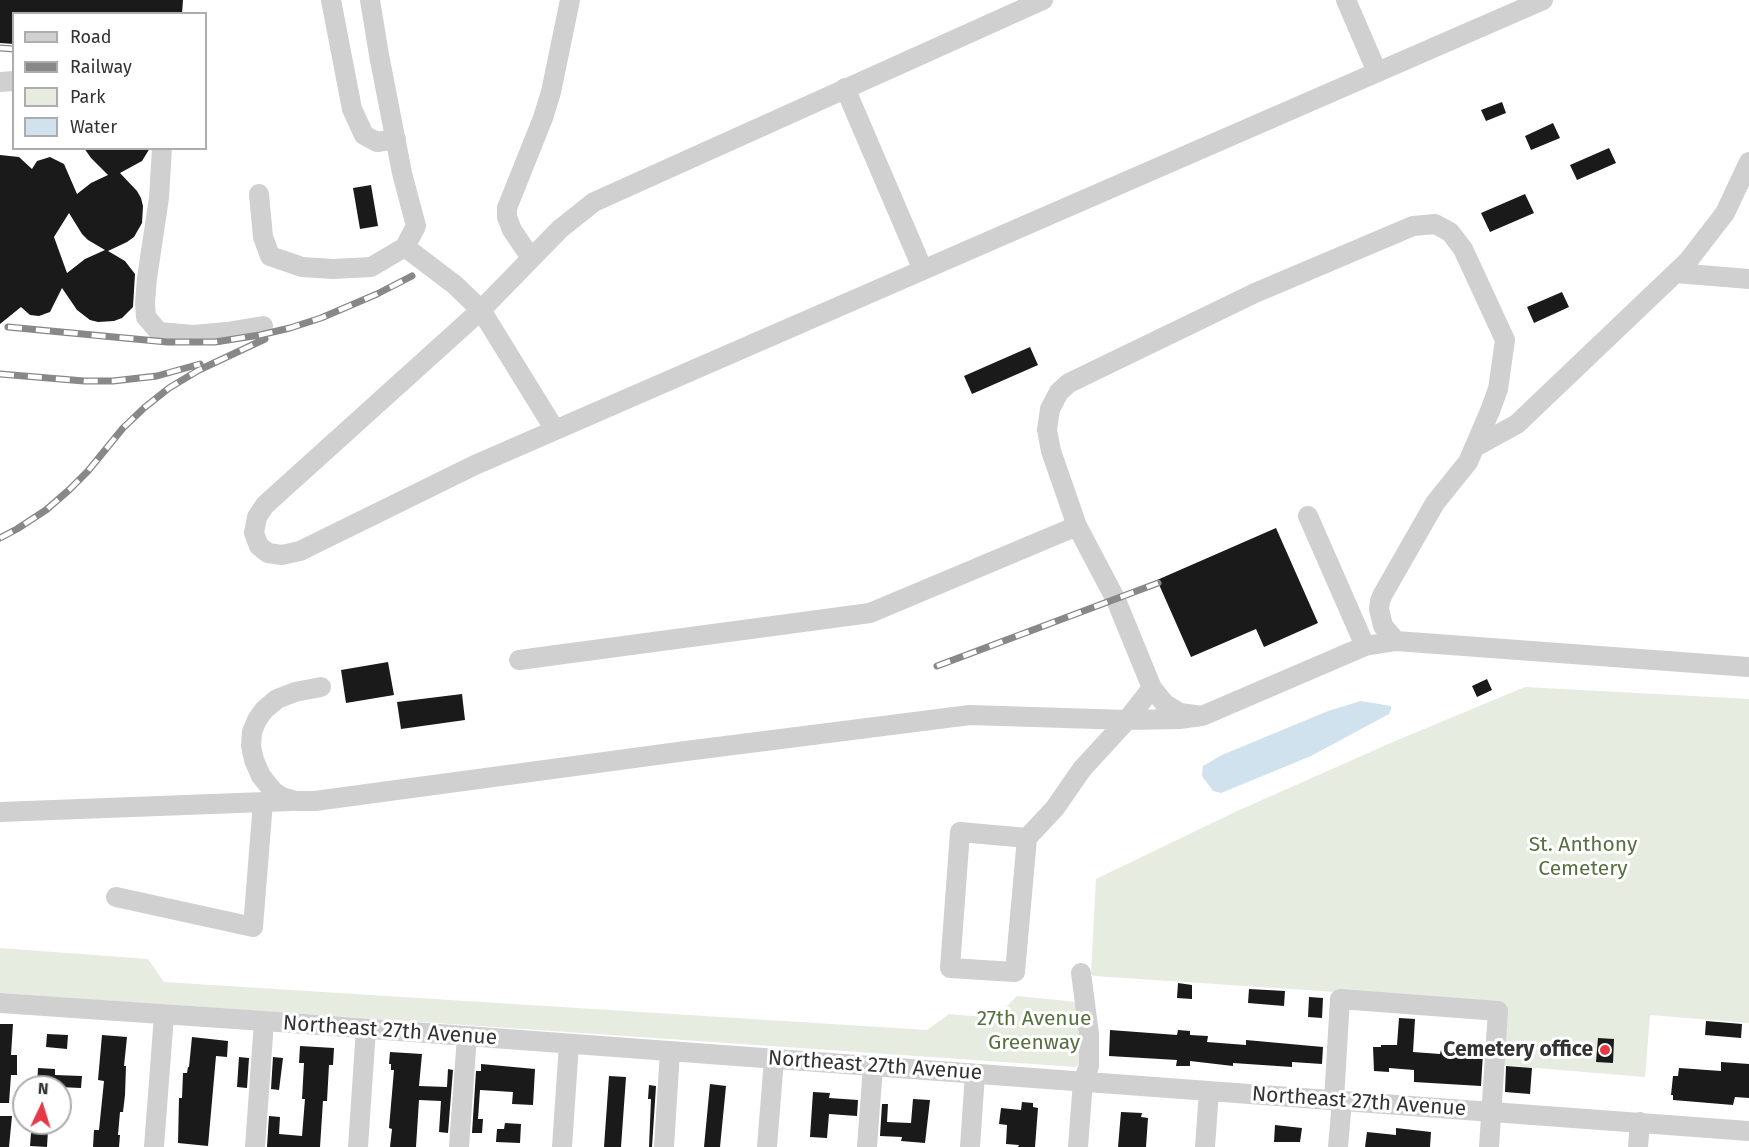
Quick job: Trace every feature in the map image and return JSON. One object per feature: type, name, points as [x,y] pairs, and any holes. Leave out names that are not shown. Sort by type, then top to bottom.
[{"type":"street","points":[[331,0],[352,109],[364,135],[377,142],[396,139]]},
{"type":"street","points":[[259,194],[263,237],[270,256],[302,267],[333,269],[371,267],[405,247],[416,226],[396,139],[370,0]]},
{"type":"street","points":[[531,258],[512,230],[507,217],[507,208],[551,92],[570,0]]},
{"type":"street","points":[[1043,0],[594,202],[560,229],[481,310],[265,505],[257,517],[254,533],[259,546],[268,553],[282,555],[300,550],[475,465],[1543,0]]},
{"type":"street","points":[[1346,0],[1377,72]]},
{"type":"street","points":[[845,88],[922,270]]},
{"type":"street","points":[[162,150],[159,198],[147,278],[146,317],[159,332],[193,335],[263,326]]},
{"type":"street","points":[[1474,447],[1517,424],[1682,267],[1725,213],[1749,162]]},
{"type":"street","points":[[1203,716],[1180,713],[1165,704],[1152,688],[1116,600],[1077,526],[1051,451],[1047,430],[1050,410],[1059,392],[1069,383],[1255,293],[1413,226],[1435,224],[1450,232],[1463,249],[1505,340],[1498,389],[1468,462],[1435,504],[1380,601],[1379,609],[1383,626],[1396,641]]},
{"type":"street","points":[[405,247],[454,285],[481,310],[555,430]]},
{"type":"street","points":[[1682,267],[1749,266]]},
{"type":"street","points":[[1682,267],[1749,279]]},
{"type":"street","points":[[1308,516],[1365,646]]},
{"type":"street","points":[[519,660],[870,613],[1077,526]]},
{"type":"street","points":[[0,812],[315,801],[970,715],[1128,720],[1179,719],[1203,716],[1365,646],[1396,641],[1749,667]]},
{"type":"street","points":[[296,801],[274,792],[261,776],[251,746],[252,732],[264,710],[277,699],[295,692],[321,687]]},
{"type":"street","points":[[1027,838],[960,832],[950,968],[1015,972],[1027,838],[1055,808],[1082,769],[1128,720],[1152,688]]},
{"type":"street","points":[[116,897],[253,927],[263,802]]},
{"type":"street","points":[[1078,1147],[1083,1081],[1089,1066],[1089,1034],[1081,973]]},
{"type":"street","points":[[1338,1147],[1340,999],[1498,1011],[1489,1147]]},
{"type":"street","name":"Northeast 27th Avenue","points":[[0,1004],[264,1021],[1749,1131]]},
{"type":"street","points":[[154,1147],[164,1015]]},
{"type":"street","points":[[255,1147],[264,1021]]},
{"type":"street","points":[[358,1147],[366,1029]]},
{"type":"street","points":[[459,1147],[467,1036]]},
{"type":"street","points":[[562,1147],[569,1044]]},
{"type":"street","points":[[664,1147],[670,1051]]},
{"type":"street","points":[[767,1147],[774,1059]]},
{"type":"street","points":[[867,1147],[873,1066]]},
{"type":"street","points":[[970,1147],[975,1074]]},
{"type":"street","points":[[1205,1147],[1209,1091]]},
{"type":"street","points":[[1638,1147],[1640,1122]]},
{"type":"green space","name":"St. Anthony Cemetery","points":[[1525,687],[1749,699],[1749,1023],[1650,1015],[1645,1077],[1500,1065],[1504,1003],[1091,974],[1096,879],[1235,812]]},
{"type":"green space","name":"27th Avenue Greenway","points":[[0,948],[148,959],[164,982],[927,1030],[949,1014],[995,1018],[1017,996],[1068,1001],[1079,1003],[1083,1060],[1076,1067],[0,993]]},
{"type":"water","points":[[1361,701],[1391,706],[1391,709],[1389,714],[1311,756],[1221,793],[1213,791],[1202,776],[1203,766],[1222,755],[1328,711]]},
{"type":"building","points":[[0,0],[183,0],[182,12],[12,12],[12,44],[0,43]]},
{"type":"building","points":[[1502,102],[1506,113],[1486,121],[1481,110]]},
{"type":"building","points":[[1553,123],[1560,138],[1531,150],[1525,136]]},
{"type":"building","points":[[1609,148],[1616,163],[1577,180],[1570,165]]},
{"type":"building","points":[[85,150],[149,150],[142,161],[120,173],[141,198],[142,223],[134,237],[108,251],[125,261],[135,274],[133,307],[122,318],[114,321],[90,320],[77,310],[62,288],[50,312],[39,316],[30,315],[21,307],[0,324],[0,155],[19,157],[32,169],[37,161],[50,157],[64,164],[77,194],[91,183],[108,175]],"holes":[[[69,213],[88,240],[105,250],[85,259],[67,273],[54,237]]]},
{"type":"building","points":[[371,185],[378,226],[360,229],[353,188]]},
{"type":"building","points":[[1525,194],[1534,213],[1490,232],[1481,213]]},
{"type":"building","points":[[1562,292],[1569,307],[1534,323],[1527,307]]},
{"type":"building","points":[[1030,347],[1038,365],[972,394],[964,376]]},
{"type":"building","points":[[1276,528],[1318,623],[1264,647],[1256,629],[1191,657],[1157,580]]},
{"type":"building","points":[[388,662],[394,695],[346,703],[341,670]]},
{"type":"building","points":[[1487,679],[1492,690],[1477,697],[1472,686]]},
{"type":"building","points":[[462,694],[465,720],[401,729],[397,702]]},
{"type":"building","points":[[1178,983],[1192,985],[1192,999],[1177,998]]},
{"type":"building","points":[[1249,989],[1285,991],[1284,1006],[1248,1003]]},
{"type":"building","points":[[1309,997],[1323,998],[1322,1018],[1308,1017]]},
{"type":"building","points":[[1399,1018],[1415,1019],[1413,1052],[1440,1054],[1441,1050],[1483,1053],[1481,1086],[1414,1082],[1414,1070],[1389,1068],[1389,1072],[1374,1071],[1373,1047],[1397,1045]]},
{"type":"building","points":[[1706,1021],[1742,1024],[1741,1038],[1705,1035]]},
{"type":"building","points":[[0,1024],[13,1024],[11,1055],[17,1055],[17,1075],[11,1075],[9,1103],[0,1103]]},
{"type":"building","points":[[1110,1030],[1177,1035],[1178,1030],[1190,1031],[1190,1035],[1208,1036],[1207,1042],[1246,1045],[1246,1040],[1323,1047],[1322,1064],[1292,1062],[1292,1067],[1233,1063],[1233,1066],[1190,1061],[1190,1066],[1176,1066],[1177,1060],[1109,1056]]},
{"type":"building","points":[[47,1034],[68,1035],[67,1049],[46,1047]]},
{"type":"building","points":[[102,1035],[127,1037],[124,1066],[126,1066],[125,1095],[123,1112],[120,1112],[119,1147],[93,1147],[94,1130],[99,1130],[104,1081],[98,1080]]},
{"type":"building","points":[[192,1037],[228,1041],[227,1057],[216,1056],[208,1146],[178,1143],[179,1098],[182,1098],[183,1073],[187,1073],[189,1067]]},
{"type":"building","name":"Cemetery office","points":[[1598,1038],[1614,1039],[1613,1063],[1596,1062]]},
{"type":"building","points":[[300,1046],[334,1048],[333,1065],[329,1065],[327,1101],[323,1101],[320,1147],[267,1147],[269,1116],[280,1117],[279,1134],[302,1136],[305,1099],[302,1099],[304,1063],[299,1063]]},
{"type":"building","points":[[390,1052],[422,1054],[419,1086],[447,1087],[448,1069],[453,1070],[448,1133],[439,1132],[441,1101],[419,1100],[416,1147],[390,1147],[392,1129],[389,1128],[394,1070],[391,1070],[391,1064],[389,1064]]},
{"type":"building","points":[[239,1057],[249,1058],[247,1088],[237,1087]]},
{"type":"building","points":[[273,1057],[283,1058],[279,1090],[271,1089]]},
{"type":"building","points":[[1721,1062],[1749,1064],[1749,1098],[1735,1097],[1733,1105],[1673,1100],[1673,1095],[1671,1095],[1673,1076],[1678,1076],[1679,1068],[1721,1071]]},
{"type":"building","points":[[481,1064],[535,1069],[533,1105],[512,1104],[513,1092],[480,1090],[478,1119],[483,1119],[482,1133],[472,1133],[476,1071],[481,1071]]},
{"type":"building","points":[[1506,1066],[1532,1068],[1530,1094],[1505,1092]]},
{"type":"building","points":[[38,1068],[55,1069],[55,1075],[38,1075]]},
{"type":"building","points":[[72,1076],[82,1076],[81,1088],[72,1088]]},
{"type":"building","points":[[609,1076],[626,1077],[621,1147],[604,1147]]},
{"type":"building","points":[[710,1084],[726,1086],[720,1147],[704,1147]]},
{"type":"building","points":[[649,1085],[656,1086],[652,1147],[649,1147],[651,1099],[648,1099]]},
{"type":"building","points":[[813,1092],[830,1093],[829,1098],[858,1100],[856,1133],[857,1116],[829,1114],[827,1138],[810,1137]]},
{"type":"building","points":[[913,1099],[930,1100],[925,1143],[901,1141],[902,1137],[880,1136],[882,1104],[888,1104],[887,1122],[911,1123]]},
{"type":"building","points":[[1022,1102],[1033,1103],[1033,1107],[1038,1108],[1035,1147],[1006,1144],[1007,1125],[999,1124],[1001,1108],[1021,1110]]},
{"type":"building","points":[[1121,1112],[1142,1113],[1141,1117],[1148,1118],[1146,1147],[1118,1147]]},
{"type":"building","points":[[0,1116],[12,1116],[9,1147],[0,1147]]},
{"type":"building","points":[[505,1123],[521,1124],[520,1143],[496,1142],[497,1129],[504,1129]]},
{"type":"building","points":[[1275,1125],[1302,1128],[1300,1142],[1274,1142]]},
{"type":"building","points":[[1396,1128],[1431,1132],[1430,1147],[1365,1147],[1367,1132],[1396,1135]]},
{"type":"building","points":[[31,1135],[48,1135],[47,1147],[30,1146]]},
{"type":"railway","points":[[0,48],[12,49]]},
{"type":"railway","points":[[8,327],[167,342],[215,342],[260,335],[321,318],[412,276]]},
{"type":"railway","points":[[0,538],[46,510],[69,490],[88,471],[123,428],[169,388],[199,370],[265,339]]},
{"type":"railway","points":[[0,374],[113,381],[157,376],[200,364]]},
{"type":"railway","points":[[937,666],[1158,583]]},
{"type":"place","name":"Cemetery office","points":[[1605,1050]]}]
